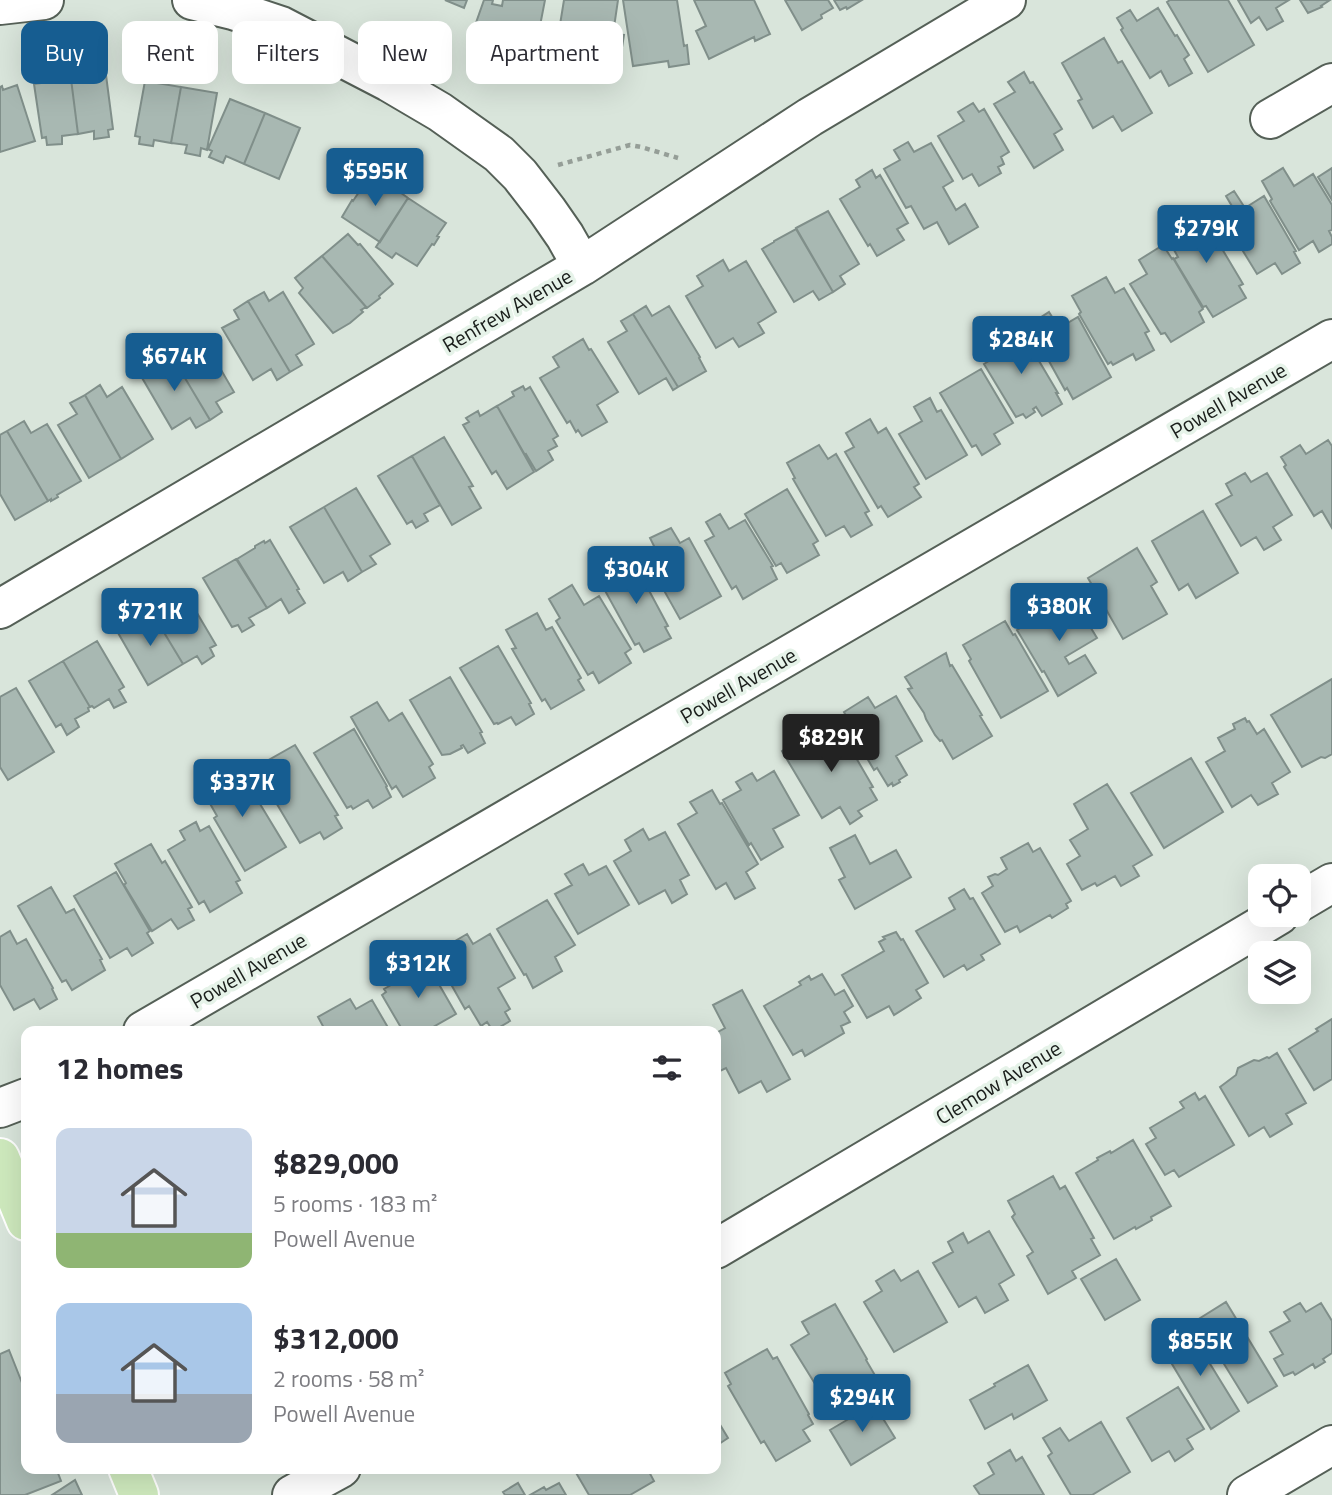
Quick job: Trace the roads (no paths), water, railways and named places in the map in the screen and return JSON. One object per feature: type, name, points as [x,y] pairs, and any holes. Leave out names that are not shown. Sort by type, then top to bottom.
[{"type":"main road","points":[[0,1158],[21,1209]]},
{"type":"main road","points":[[130,1474],[139,1495]]},
{"type":"street","points":[[0,5],[44,0]]},
{"type":"street","points":[[192,0],[281,26],[389,82],[440,112],[499,154],[520,175],[547,210],[582,266]]},
{"type":"street","name":"Renfrew Avenue","points":[[0,609],[582,266],[810,117],[1006,0]]},
{"type":"street","points":[[1270,119],[1332,83]]},
{"type":"street","name":"Powell Avenue","points":[[153,1026],[1332,339]]},
{"type":"street","points":[[1311,895],[1332,883]]},
{"type":"street","name":"Clemow Avenue","points":[[721,1246],[1259,927]]},
{"type":"street","points":[[0,1108],[21,1100]]},
{"type":"street","points":[[1247,1495],[1332,1445]]},
{"type":"street","points":[[292,1495],[330,1474]]}]
